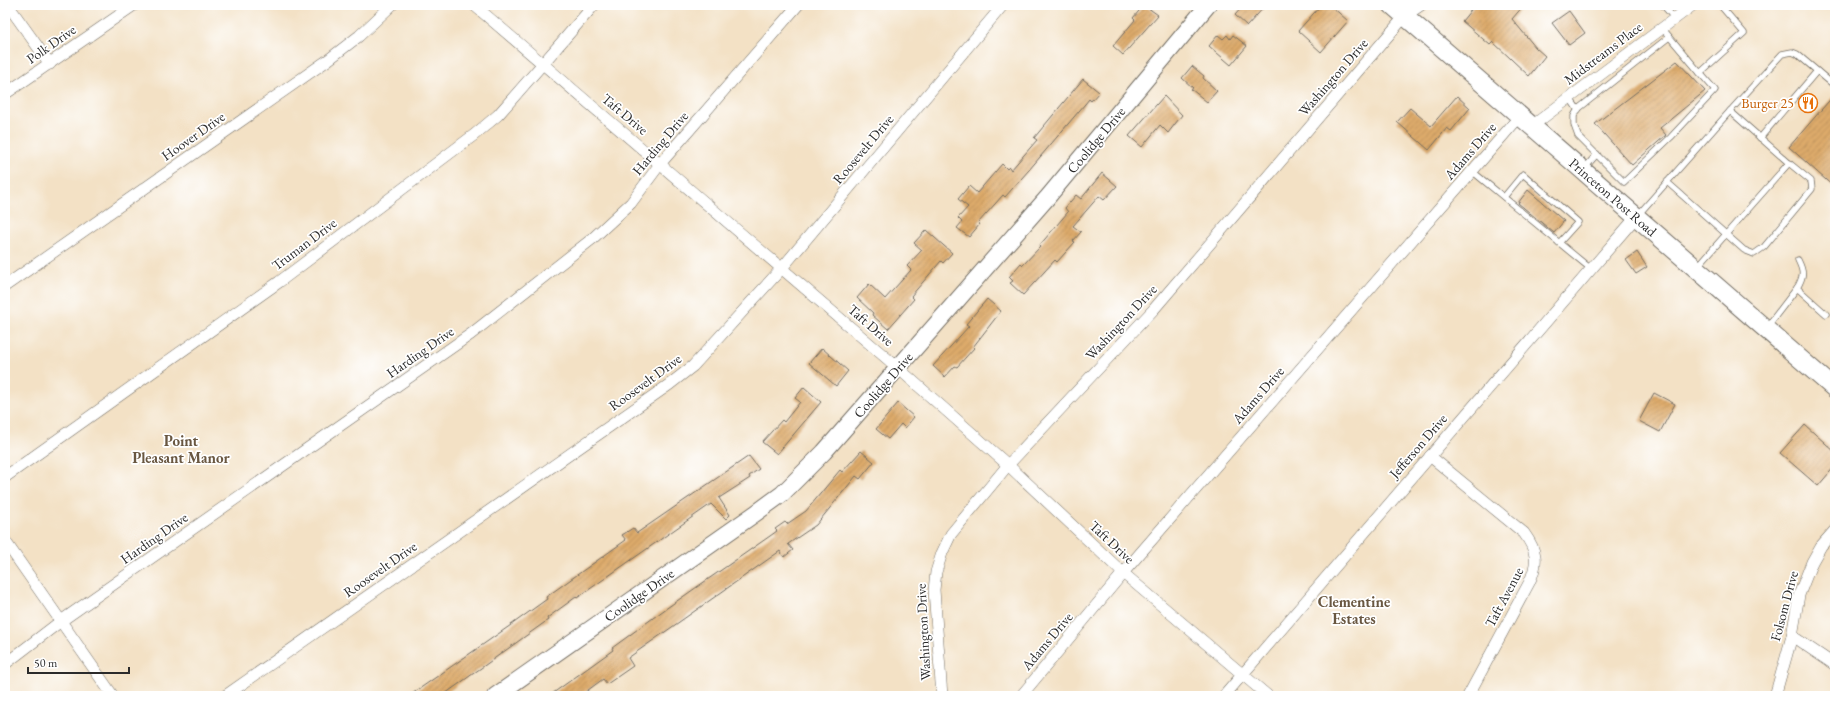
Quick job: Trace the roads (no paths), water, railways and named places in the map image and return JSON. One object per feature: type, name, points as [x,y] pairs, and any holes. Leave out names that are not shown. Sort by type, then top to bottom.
[{"type":"main road","name":"Princeton Post Road","points":[[1398,11],[1835,389]]},
{"type":"street","points":[[8,5],[50,64]]},
{"type":"street","name":"Polk Drive","points":[[5,94],[134,5]]},
{"type":"street","name":"Hoover Drive","points":[[5,286],[328,60],[359,36],[392,5]]},
{"type":"street","name":"Taft Drive","points":[[474,5],[898,368],[1008,465],[1123,573],[1242,674]]},
{"type":"street","name":"Truman Drive","points":[[5,477],[278,282],[474,135],[498,115],[594,5]]},
{"type":"street","name":"Harding Drive","points":[[5,664],[61,621],[471,334],[592,239],[630,203],[660,164],[798,5]]},
{"type":"street","name":"Roosevelt Drive","points":[[225,696],[670,384],[693,366],[782,268],[1004,5]]},
{"type":"street","name":"Coolidge Drive","points":[[495,696],[782,494],[824,452],[1047,198],[1208,5]]},
{"type":"street","name":"Washington Drive","points":[[942,696],[934,590],[936,572],[951,534],[1008,465],[1154,309],[1398,11],[1421,5]]},
{"type":"street","name":"Midstreams Place","points":[[1526,121],[1569,97],[1693,5]]},
{"type":"street","name":"Adams Drive","points":[[1021,696],[1123,573],[1472,171],[1526,121]]},
{"type":"street","name":"Jefferson Drive","points":[[1224,696],[1636,217]]},
{"type":"street","name":"Taft Avenue","points":[[1430,456],[1524,533],[1531,542],[1536,563],[1535,572],[1530,583],[1468,696]]},
{"type":"street","name":"Folsom Drive","points":[[1775,696],[1792,636],[1799,595],[1812,562],[1821,546],[1835,530]]},
{"type":"street","points":[[5,541],[113,696]]},
{"type":"street","points":[[1792,636],[1835,665]]},
{"type":"street","points":[[1242,674],[1268,696]]},
{"type":"lane","points":[[1663,5],[1675,19]]},
{"type":"lane","points":[[1700,73],[1744,33],[1720,5]]},
{"type":"lane","points":[[1662,28],[1670,37],[1700,73],[1715,90],[1671,137],[1624,182],[1578,136],[1574,125],[1574,116],[1578,110],[1670,37]]},
{"type":"lane","points":[[1636,217],[1782,54],[1792,52],[1798,54],[1835,86]]},
{"type":"lane","points":[[1760,138],[1817,71]]},
{"type":"lane","points":[[1569,97],[1578,110]]},
{"type":"lane","points":[[1667,182],[1749,253],[1759,252],[1764,247],[1812,189],[1811,181],[1730,111]]},
{"type":"lane","points":[[1582,170],[1597,154]]},
{"type":"lane","points":[[1696,268],[1789,163]]},
{"type":"lane","points":[[1472,171],[1591,269]]},
{"type":"lane","points":[[1506,199],[1523,174],[1578,222],[1559,243]]},
{"type":"lane","points":[[1766,329],[1797,288],[1804,276],[1804,271],[1798,260]]},
{"type":"lane","points":[[1797,288],[1826,314]]},
{"type":"place","name":"Burger 25","points":[[1808,103]]},
{"type":"district","name":"Point Pleasant Manor","points":[[181,448]]},
{"type":"district","name":"Clementine Estates","points":[[1354,610]]}]
